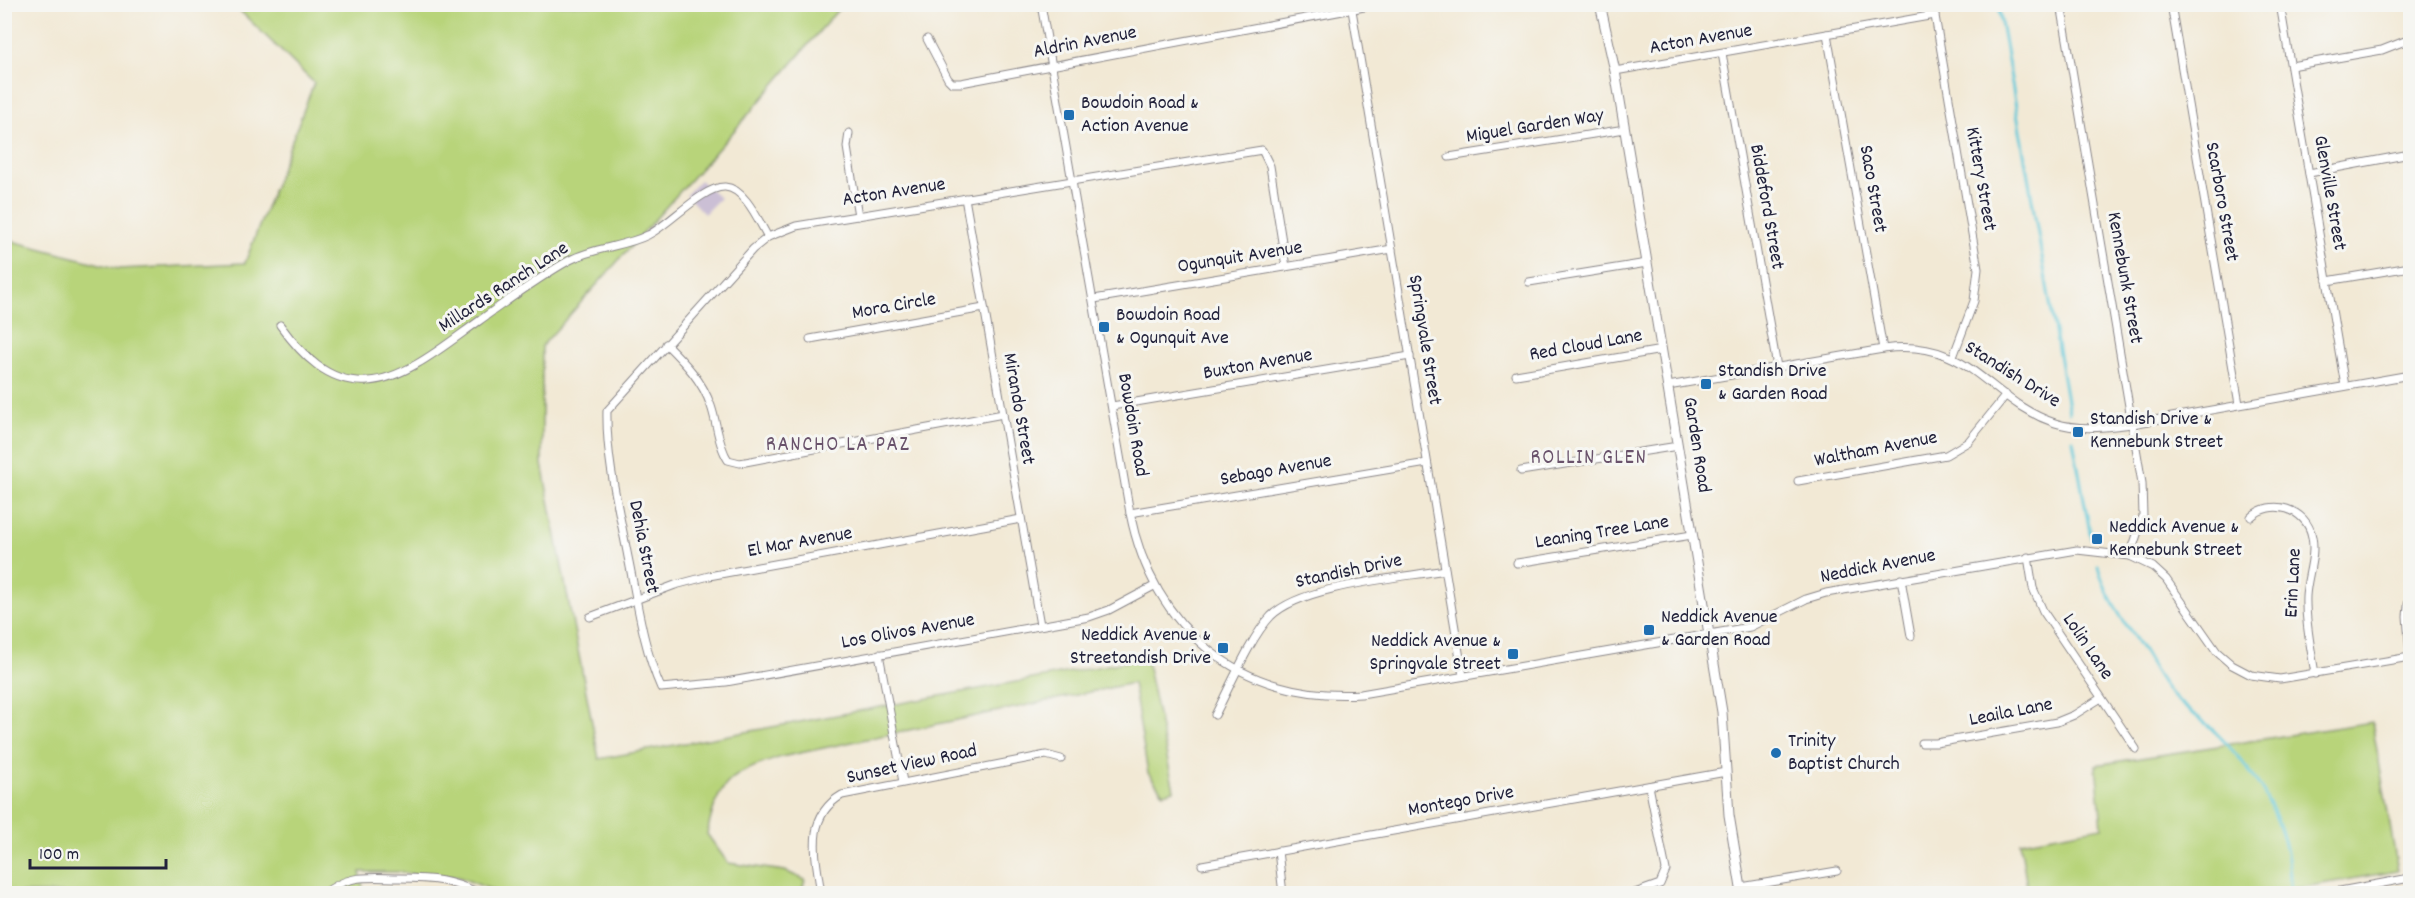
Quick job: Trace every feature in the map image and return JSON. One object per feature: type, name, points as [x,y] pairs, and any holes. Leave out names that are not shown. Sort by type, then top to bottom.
[{"type":"street","name":"Bowdoin Road","points":[[1041,4],[1130,513],[1139,553],[1154,586],[1172,615],[1190,635],[1240,669]]},
{"type":"street","name":"Aldrin Avenue","points":[[927,39],[952,83],[1380,4]]},
{"type":"street","name":"Garden Road","points":[[1600,4],[1615,71],[1709,634],[1725,740],[1729,815],[1742,890]]},
{"type":"street","name":"Kittery Street","points":[[1933,4],[1978,269],[1974,301],[1953,357]]},
{"type":"street","name":"Kennebunk Street","points":[[2061,4],[2144,495],[2143,516],[2130,556]]},
{"type":"street","name":"Scarboro Street","points":[[2171,4],[2239,404]]},
{"type":"street","name":"Glenville Street","points":[[2280,4],[2345,386]]},
{"type":"street","name":"Springvale Street","points":[[1352,10],[1463,676]]},
{"type":"street","name":"Acton Avenue","points":[[1615,71],[1935,15]]},
{"type":"street","name":"Saco Street","points":[[1827,34],[1883,349]]},
{"type":"street","points":[[2291,66],[2382,50],[2410,39]]},
{"type":"street","name":"Biddeford Street","points":[[1722,53],[1777,367]]},
{"type":"street","name":"Miguel Garden Way","points":[[1449,157],[1625,129]]},
{"type":"street","points":[[849,133],[847,147],[858,216]]},
{"type":"street","name":"Acton Avenue","points":[[607,411],[753,249],[768,237],[796,226],[1262,150],[1270,166],[1286,267]]},
{"type":"street","points":[[2309,173],[2410,154]]},
{"type":"street","name":"Millards Ranch Lane","points":[[280,325],[313,364],[341,377],[368,381],[406,370],[442,348],[571,259],[649,235],[699,198],[718,188],[734,190],[742,196],[768,237]]},
{"type":"street","name":"Mirando Street","points":[[965,198],[1040,625]]},
{"type":"street","name":"Ogunquit Avenue","points":[[1094,299],[1392,249]]},
{"type":"street","points":[[1529,282],[1647,263]]},
{"type":"street","points":[[2327,281],[2410,267]]},
{"type":"street","name":"Mora Circle","points":[[810,339],[984,308]]},
{"type":"street","points":[[666,344],[700,382],[711,405],[723,451],[728,460],[740,463],[1003,414]]},
{"type":"street","name":"Standish Drive","points":[[1668,386],[1883,349],[1921,348],[1953,357],[2033,413],[2068,426],[2094,428],[2132,424],[2410,375]]},
{"type":"street","name":"Red Cloud Lane","points":[[1516,375],[1662,350]]},
{"type":"street","name":"Buxton Avenue","points":[[1112,406],[1410,356]]},
{"type":"street","name":"Waltham Avenue","points":[[1798,481],[1946,455],[1968,442],[2006,395]]},
{"type":"street","name":"Dehia Street","points":[[607,411],[606,434],[636,598],[654,672],[661,688]]},
{"type":"street","points":[[1521,471],[1678,446]]},
{"type":"street","name":"Sebago Avenue","points":[[1130,513],[1427,463]]},
{"type":"street","name":"Erin Lane","points":[[2251,517],[2263,509],[2277,506],[2297,514],[2310,529],[2313,549],[2307,585],[2306,616],[2315,674]]},
{"type":"street","name":"El Mar Avenue","points":[[590,617],[636,598],[710,576],[1021,519]]},
{"type":"street","name":"Leaning Tree Lane","points":[[1517,564],[1692,535]]},
{"type":"street","name":"Neddick Avenue","points":[[1240,669],[1283,688],[1331,695],[1361,694],[1758,625],[1817,595],[2077,550],[2130,556],[2160,572],[2211,645],[2232,665],[2251,675],[2269,679],[2315,674],[2410,656]]},
{"type":"street","name":"Lolin Lane","points":[[2028,557],[2033,588],[2043,611],[2136,748]]},
{"type":"street","name":"Standish Drive","points":[[1215,715],[1262,628],[1284,605],[1295,598],[1445,570]]},
{"type":"street","points":[[1901,579],[1911,636]]},
{"type":"street","name":"Los Olivos Avenue","points":[[661,688],[726,682],[1099,614],[1154,586]]},
{"type":"street","points":[[2410,587],[2407,625],[2410,656]]},
{"type":"street","points":[[879,654],[903,782]]},
{"type":"street","name":"Leaila Lane","points":[[1922,742],[1936,743],[2057,722],[2074,715],[2101,698]]},
{"type":"street","name":"Sunset View Road","points":[[821,894],[814,837],[825,810],[847,793],[1046,755],[1060,759]]},
{"type":"street","name":"Montego Drive","points":[[1202,865],[1726,771]]},
{"type":"street","points":[[1632,894],[1659,884],[1666,870],[1648,786]]},
{"type":"street","points":[[1278,851],[1283,894]]},
{"type":"street","points":[[1742,890],[1837,871]]},
{"type":"street","points":[[324,894],[350,877],[378,876],[432,878],[482,894]]},
{"type":"street","points":[[2324,894],[2410,878]]},
{"type":"shaded area","points":[[700,180],[720,198],[704,214],[686,195]]},
{"type":"green space","points":[[234,5],[842,5],[741,123],[542,346],[542,464],[599,759],[1146,658],[1174,790],[1163,793],[1148,773],[1133,683],[781,757],[738,775],[729,781],[716,801],[707,834],[728,863],[785,871],[805,880],[801,893],[500,893],[456,876],[432,878],[401,872],[360,872],[363,889],[356,893],[5,893],[4,239],[119,269],[245,263],[314,83]]},
{"type":"green space","points":[[2372,722],[2398,871],[2269,893],[2028,893],[2020,842],[2102,827],[2096,765]]},
{"type":"waterway","points":[[1998,4],[2069,412]]},
{"type":"waterway","points":[[2073,440],[2091,538]]},
{"type":"waterway","points":[[2098,566],[2112,601],[2166,689],[2229,746],[2258,783],[2279,824],[2286,847],[2290,894]]},
{"type":"place","name":"Bowdoin Road & Action Avenue","points":[[1069,115]]},
{"type":"place","name":"Bowdoin Road & Ogunquit Ave","points":[[1104,327]]},
{"type":"place","name":"Standish Drive & Garden Road","points":[[1706,384]]},
{"type":"place","name":"Standish Drive & Kennebunk Street","points":[[2078,432]]},
{"type":"place","name":"Neddick Avenue & Kennebunk Street","points":[[2097,539]]},
{"type":"place","name":"Neddick Avenue & Garden Road","points":[[1649,630]]},
{"type":"place","name":"Neddick Avenue & Streetandish Drive","points":[[1223,648]]},
{"type":"place","name":"Neddick Avenue & Springvale Street","points":[[1513,654]]},
{"type":"place","name":"Trinity Baptist Church","points":[[1776,753]]},
{"type":"district","name":"RANCHO LA PAZ","points":[[838,446]]},
{"type":"district","name":"ROLLIN GLEN","points":[[1589,459]]}]
